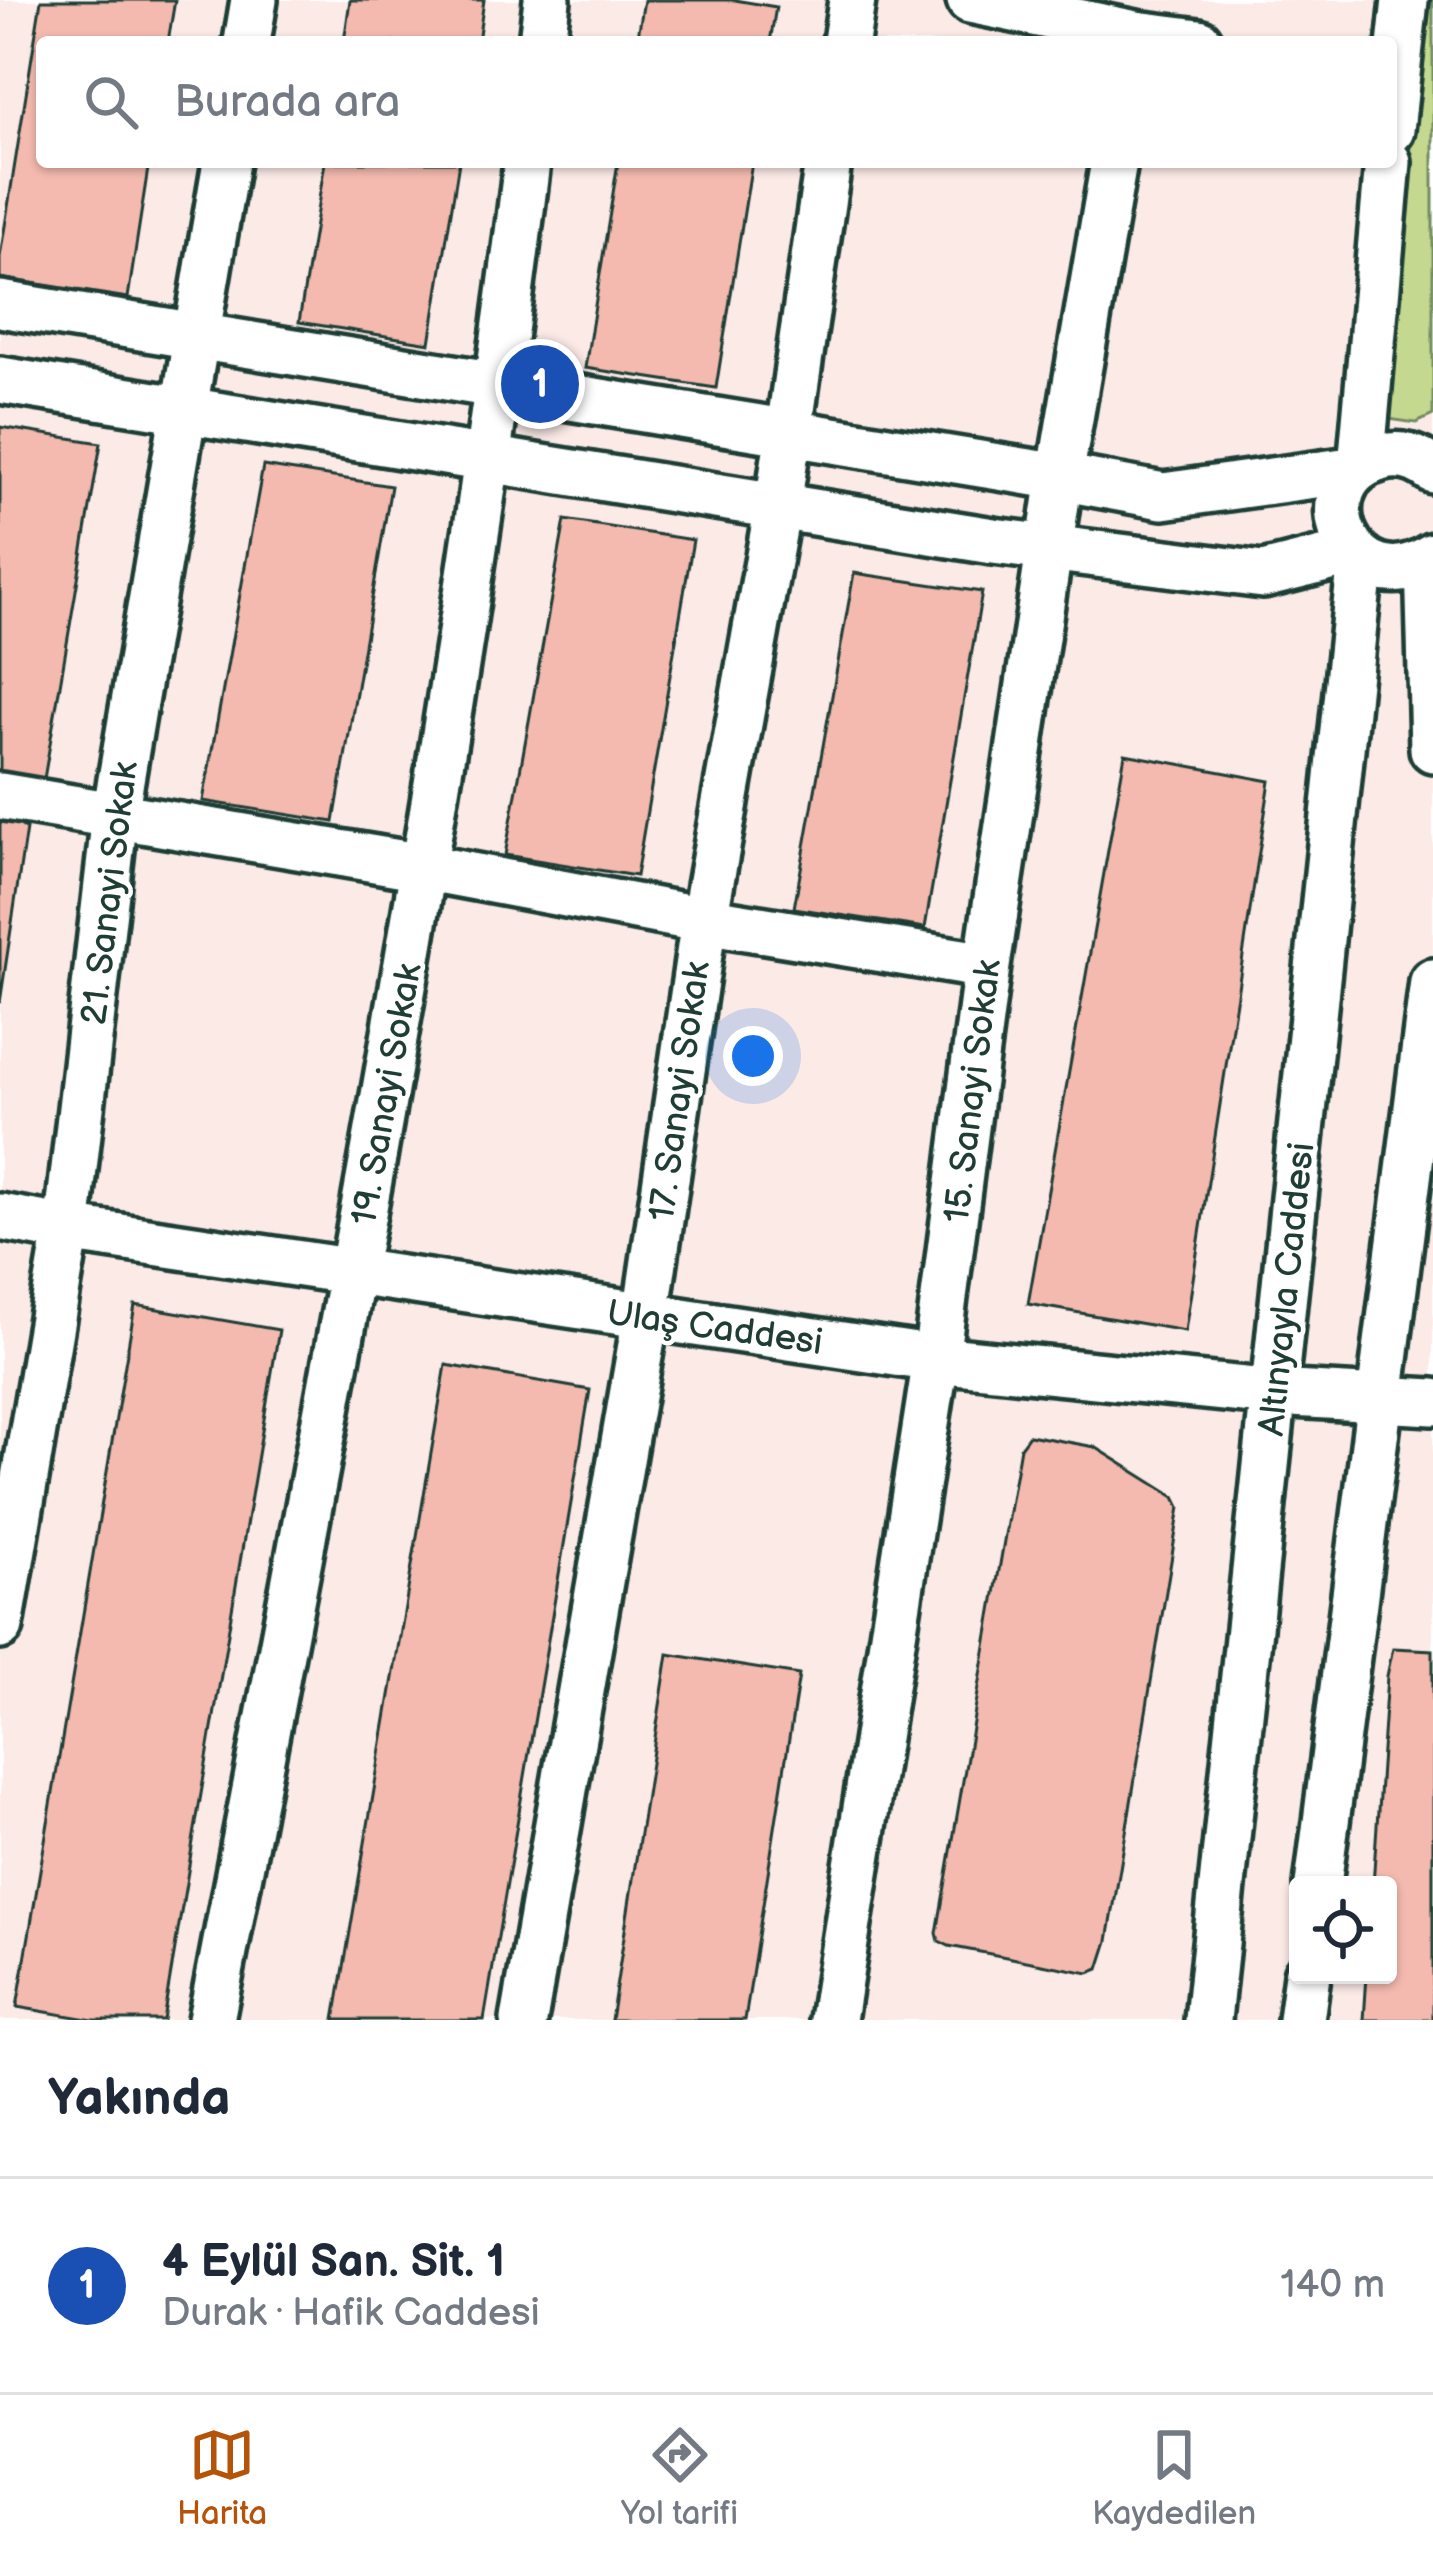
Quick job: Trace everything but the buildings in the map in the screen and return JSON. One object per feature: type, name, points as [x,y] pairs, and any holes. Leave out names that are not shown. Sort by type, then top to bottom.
[{"type":"street","points":[[248,36],[254,0]]},
{"type":"street","points":[[543,36],[547,0]]},
{"type":"street","points":[[847,36],[852,0]]},
{"type":"street","points":[[970,0],[1127,36]]},
{"type":"street","points":[[1397,48],[1405,0]]},
{"type":"street","name":"21. Sanayi Sokak","points":[[0,1626],[67,1229],[115,815],[225,168]]},
{"type":"street","name":"19. Sanayi Sokak","points":[[211,2020],[354,1272],[423,867],[500,384],[526,168]]},
{"type":"street","name":"17. Sanayi Sokak","points":[[524,2020],[646,1316],[704,920],[778,506],[827,168]]},
{"type":"street","name":"15. Sanayi Sokak","points":[[833,2020],[936,1359],[987,966],[1049,548],[1113,168]]},
{"type":"street","points":[[1359,468],[1387,168]]},
{"type":"street","points":[[0,304],[1163,496],[1359,468],[1395,456],[1415,459],[1433,470]]},
{"type":"street","points":[[0,380],[1049,548],[1263,575],[1358,555],[1380,567],[1400,570],[1431,557],[1433,749]]},
{"type":"street","name":"Altınyayla Caddesi","points":[[1208,2020],[1358,555],[1342,534],[1338,515],[1345,485],[1359,468]]},
{"type":"street","points":[[0,796],[987,966]]},
{"type":"street","points":[[1319,1876],[1433,982]]},
{"type":"street","name":"Ulaş Caddesi","points":[[0,1217],[936,1359],[1274,1394],[1433,1402]]},
{"type":"street","points":[[1301,2020],[1306,1984]]},
{"type":"shaded area","points":[[0,0],[1433,0],[1433,2020],[0,2020]]},
{"type":"green space","points":[[1423,0],[1433,0],[1433,415],[1416,423],[1368,416]]},
{"type":"place","name":"4 Eylül San. Sit. 1","points":[[540,384]]}]
